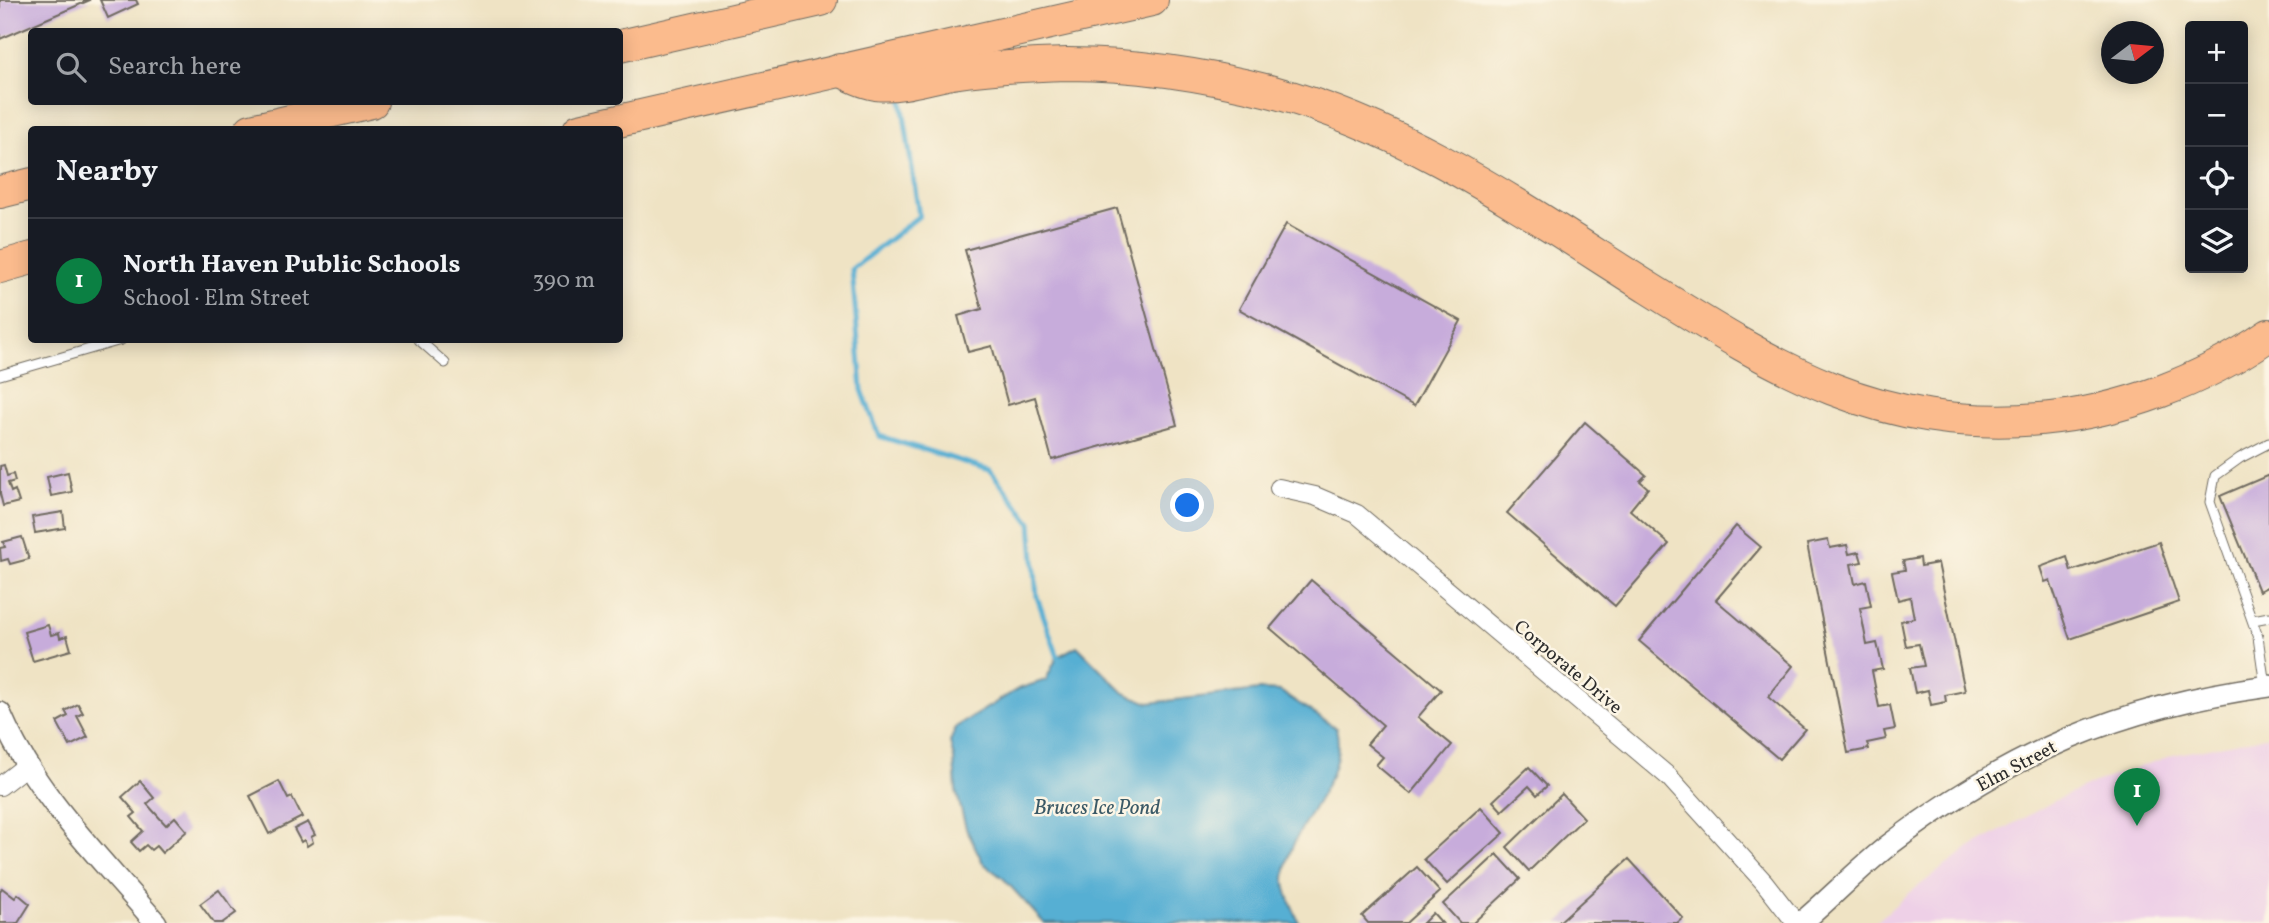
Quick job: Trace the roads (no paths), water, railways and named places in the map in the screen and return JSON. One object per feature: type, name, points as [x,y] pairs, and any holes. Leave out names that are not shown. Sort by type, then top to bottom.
[{"type":"highway","points":[[623,45],[821,0]]},
{"type":"highway","points":[[596,126],[1152,0]]},
{"type":"highway","points":[[840,70],[866,81],[888,84],[971,70],[1016,66],[1069,64],[1130,67],[1215,79],[1312,104],[1392,135],[1465,174],[1768,360],[1846,395],[1919,414],[2015,420],[2099,410],[2133,401],[2190,379],[2269,335]]},
{"type":"highway","points":[[267,126],[359,105]]},
{"type":"highway","points":[[0,192],[28,185]]},
{"type":"highway","points":[[0,267],[28,259]]},
{"type":"street","name":"Corporate Drive","points":[[1279,488],[1315,495],[1357,514],[1669,777],[1764,882],[1796,923]]},
{"type":"street","name":"Elm Street","points":[[1801,923],[1888,846],[1985,779],[2031,754],[2152,708],[2201,696],[2267,686]]},
{"type":"street","points":[[0,713],[26,765],[58,809],[156,923]]},
{"type":"street","points":[[0,786],[26,765]]},
{"type":"lane","points":[[0,375],[112,343]]},
{"type":"lane","points":[[422,343],[445,363]]},
{"type":"lane","points":[[2267,686],[2253,620],[2210,502],[2215,475],[2269,443]]},
{"type":"lane","points":[[2253,620],[2269,617]]},
{"type":"water","name":"Bruces Ice Pond","points":[[1077,646],[1124,693],[1149,703],[1259,690],[1280,691],[1336,728],[1338,749],[1334,768],[1287,861],[1285,886],[1299,923],[1044,923],[1004,879],[983,863],[966,828],[956,790],[950,742],[956,727],[1018,689],[1046,680],[1057,657]]},
{"type":"waterway","points":[[902,101],[919,216],[852,269],[862,390],[879,436],[990,470],[1031,523],[1037,597],[1060,663]]},
{"type":"place","name":"North Haven Public Schools","points":[[2137,826]]}]
